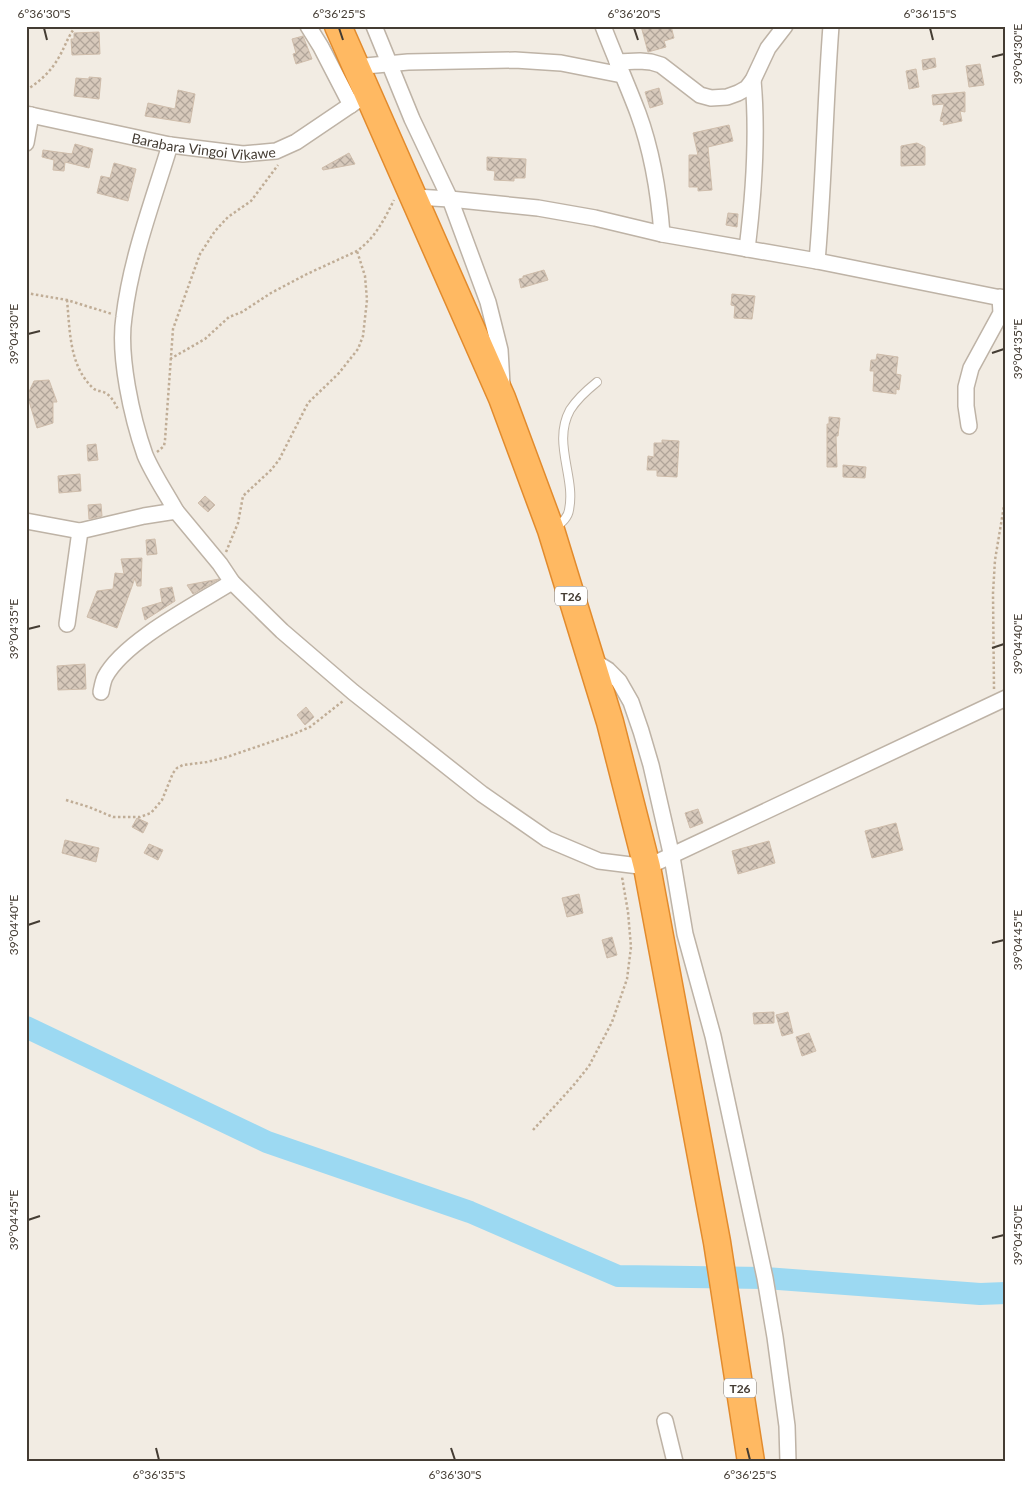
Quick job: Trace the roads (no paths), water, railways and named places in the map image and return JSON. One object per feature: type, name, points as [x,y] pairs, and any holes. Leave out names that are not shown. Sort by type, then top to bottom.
[{"type":"highway","name":"T26","points":[[338,26],[355,67],[359,100],[410,187],[502,398],[551,530],[610,722],[647,867],[717,1242],[751,1462]]},
{"type":"street","points":[[308,26],[359,100]]},
{"type":"street","points":[[374,26],[388,64],[450,199],[488,302],[500,350],[502,398]]},
{"type":"street","points":[[603,26],[638,114],[650,156],[660,205],[662,234]]},
{"type":"street","points":[[355,67],[388,64],[515,60],[561,62],[620,69],[640,60],[661,65],[700,95],[710,98],[727,97],[747,88],[753,80],[768,48],[785,26]]},
{"type":"street","points":[[817,261],[831,26]]},
{"type":"street","points":[[747,249],[755,164],[756,117],[753,80]]},
{"type":"street","name":"Barabara Vingoi Vikawe","points":[[29,114],[170,144],[243,154],[276,151],[296,142],[359,100]]},
{"type":"street","points":[[26,143],[29,114]]},
{"type":"street","points":[[170,144],[134,264],[124,317],[126,379],[146,456],[176,511],[220,564],[232,582],[282,631],[353,692],[482,794],[547,839],[599,861],[647,867],[672,857],[1000,701]]},
{"type":"street","points":[[410,187],[450,199],[538,208],[594,218],[662,234],[817,261],[1003,298],[1001,313],[970,368],[966,387],[969,426]]},
{"type":"street","points":[[26,521],[80,531],[144,516],[176,511]]},
{"type":"street","points":[[67,624],[80,531]]},
{"type":"street","points":[[101,692],[105,677],[116,662],[146,635],[232,582]]},
{"type":"street","points":[[591,660],[608,670],[619,681],[630,702],[648,757],[672,857],[685,934],[713,1036],[765,1278],[776,1337],[787,1426],[788,1462]]},
{"type":"street","points":[[665,1421],[674,1462]]},
{"type":"lane","points":[[551,530],[562,522],[569,511],[569,489],[564,455],[563,432],[565,425],[570,411],[580,396],[597,382]]},
{"type":"waterway","points":[[26,1027],[267,1142],[470,1212],[618,1276],[765,1278],[980,1294],[1006,1293]]}]
